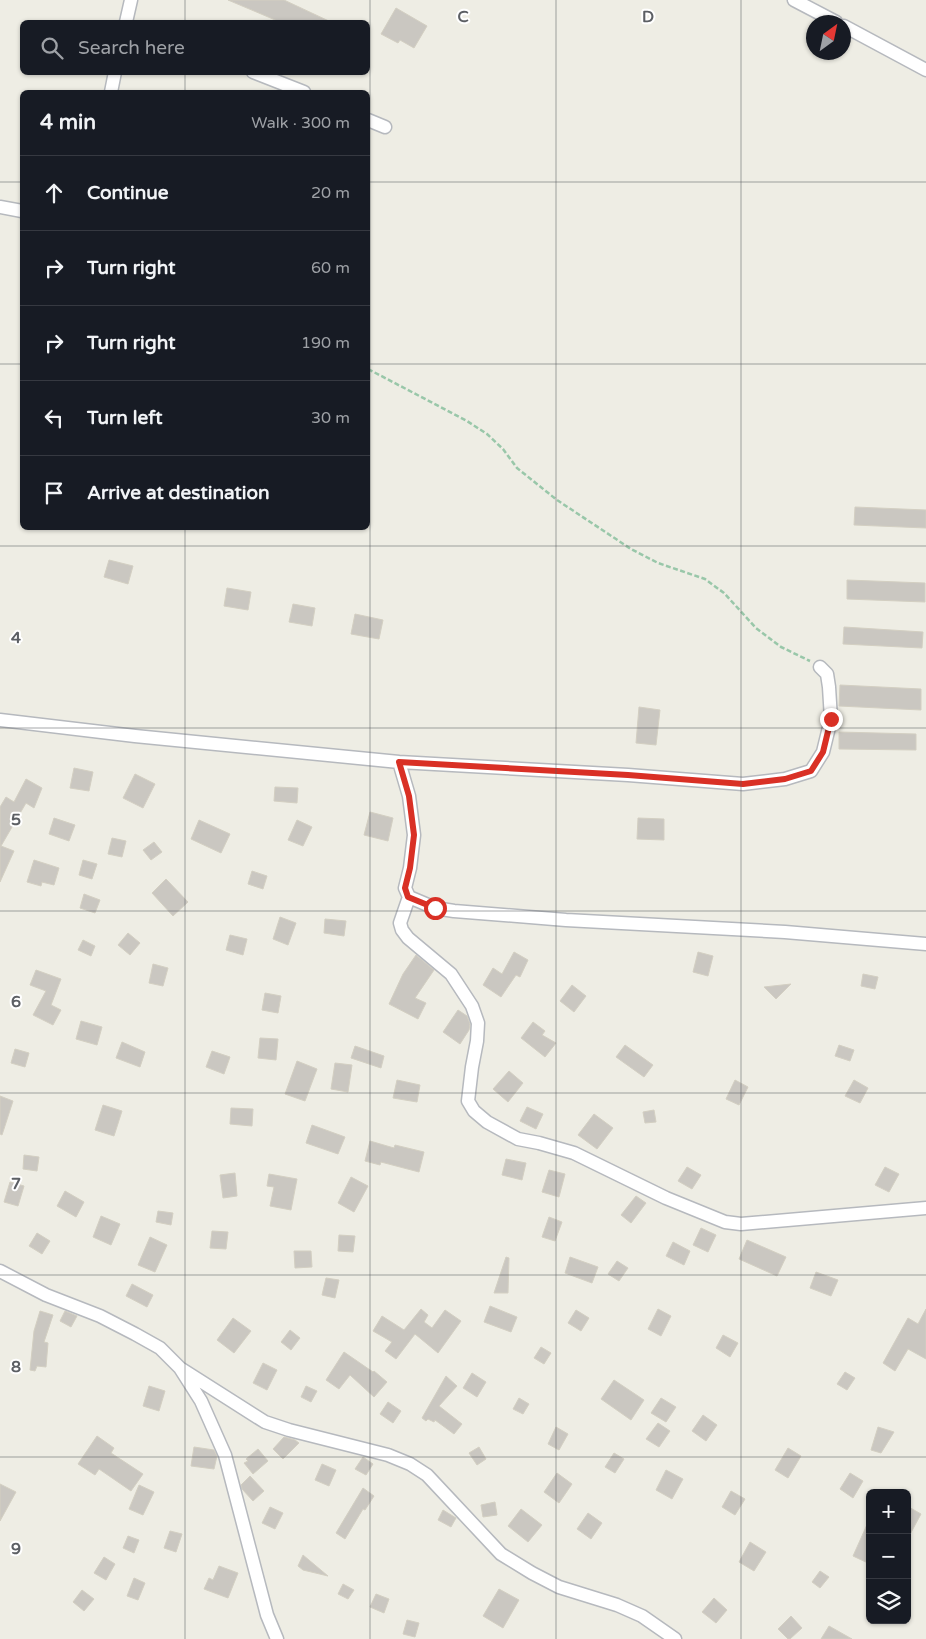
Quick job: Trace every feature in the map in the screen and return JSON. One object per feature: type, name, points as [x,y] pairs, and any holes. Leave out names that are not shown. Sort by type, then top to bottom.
[{"type":"street","points":[[126,20],[131,0]]},
{"type":"street","points":[[794,0],[823,15]]},
{"type":"street","points":[[851,30],[926,70]]},
{"type":"street","points":[[111,90],[114,75]]},
{"type":"street","points":[[261,75],[299,90]]},
{"type":"street","points":[[370,121],[385,127]]},
{"type":"street","points":[[0,207],[20,211]]},
{"type":"street","points":[[0,720],[135,736],[399,762],[628,775],[743,784],[785,779],[811,771],[823,752],[831,719],[830,687],[827,674],[820,667]]},
{"type":"street","points":[[399,762],[409,796],[414,835],[410,868],[405,888],[408,897],[400,923],[402,930],[408,938],[451,974],[472,1006],[478,1023],[478,1032],[468,1101],[474,1111],[487,1122],[518,1139],[540,1142],[574,1153],[666,1198],[725,1222],[741,1224],[926,1208]]},
{"type":"street","points":[[408,897],[435,908],[454,911],[566,920],[785,932],[926,944]]},
{"type":"street","points":[[0,1271],[46,1295],[100,1316],[160,1348],[180,1368],[265,1422],[289,1430],[388,1455],[410,1464],[427,1475],[501,1554],[559,1587],[617,1604],[642,1616],[675,1639]]},
{"type":"street","points":[[180,1368],[200,1401],[225,1454],[267,1615],[277,1639]]},
{"type":"path","points":[[370,370],[467,421],[487,434],[503,449],[517,468],[557,500],[631,549],[658,563],[706,579],[724,593],[756,628],[781,647],[820,667]]},
{"type":"building","points":[[228,0],[284,0],[327,20],[275,20]]},
{"type":"building","points":[[396,8],[427,26],[414,48],[400,40],[398,43],[381,34]]},
{"type":"building","points":[[855,507],[926,510],[926,528],[854,525]]},
{"type":"building","points":[[109,560],[133,566],[128,584],[104,577]]},
{"type":"building","points":[[847,580],[925,583],[925,602],[847,599]]},
{"type":"building","points":[[227,588],[251,592],[248,610],[224,606]]},
{"type":"building","points":[[293,604],[315,608],[312,626],[289,622]]},
{"type":"building","points":[[355,614],[383,620],[379,639],[351,634]]},
{"type":"building","points":[[844,627],[923,632],[922,648],[843,644]]},
{"type":"building","points":[[840,685],[921,689],[921,710],[839,706]]},
{"type":"building","points":[[639,707],[660,710],[656,745],[636,743]]},
{"type":"building","points":[[839,732],[916,734],[916,750],[839,749]]},
{"type":"building","points":[[74,768],[93,772],[89,791],[70,788]]},
{"type":"building","points":[[135,774],[155,784],[143,808],[123,798]]},
{"type":"building","points":[[26,779],[42,788],[34,808],[26,803],[1,846],[14,851],[0,882],[0,807],[6,797],[14,802]]},
{"type":"building","points":[[275,787],[298,788],[297,803],[274,801]]},
{"type":"building","points":[[370,812],[393,818],[388,841],[364,835]]},
{"type":"building","points":[[54,818],[75,825],[69,841],[49,834]]},
{"type":"building","points":[[638,818],[664,819],[664,840],[637,839]]},
{"type":"building","points":[[199,820],[230,834],[221,853],[191,839]]},
{"type":"building","points":[[297,820],[312,827],[303,846],[288,840]]},
{"type":"building","points":[[112,838],[126,841],[122,857],[108,854]]},
{"type":"building","points":[[154,842],[162,852],[151,860],[143,850]]},
{"type":"building","points":[[34,860],[59,868],[54,885],[42,882],[41,886],[27,882]]},
{"type":"building","points":[[83,860],[97,864],[92,879],[79,875]]},
{"type":"building","points":[[252,871],[267,876],[263,889],[248,884]]},
{"type":"building","points":[[166,879],[188,902],[173,916],[152,893]]},
{"type":"building","points":[[84,894],[100,900],[95,913],[80,908]]},
{"type":"building","points":[[280,917],[296,923],[288,945],[273,939]]},
{"type":"building","points":[[325,919],[346,921],[344,936],[324,933]]},
{"type":"building","points":[[128,933],[140,943],[130,955],[118,945]]},
{"type":"building","points":[[230,935],[247,939],[243,955],[226,950]]},
{"type":"building","points":[[83,940],[95,946],[91,956],[78,950]]},
{"type":"building","points":[[514,952],[528,960],[520,977],[516,975],[501,997],[483,985],[493,968],[502,974]]},
{"type":"building","points":[[698,952],[713,956],[708,976],[693,972]]},
{"type":"building","points":[[416,955],[434,970],[415,998],[426,1003],[418,1019],[389,1004],[403,974]]},
{"type":"building","points":[[153,964],[168,968],[163,986],[149,983]]},
{"type":"building","points":[[36,970],[61,979],[51,1005],[61,1010],[53,1025],[33,1015],[46,991],[30,985]]},
{"type":"building","points":[[863,974],[878,977],[875,989],[861,986]]},
{"type":"building","points":[[791,984],[776,999],[764,987]]},
{"type":"building","points":[[572,985],[586,996],[574,1012],[560,1001]]},
{"type":"building","points":[[265,993],[281,996],[278,1013],[262,1010]]},
{"type":"building","points":[[458,1010],[467,1016],[470,1024],[469,1030],[460,1044],[443,1032]]},
{"type":"building","points":[[81,1021],[102,1027],[97,1045],[76,1039]]},
{"type":"building","points":[[533,1022],[545,1031],[542,1035],[556,1043],[545,1057],[521,1038]]},
{"type":"building","points":[[260,1038],[278,1039],[276,1060],[258,1058]]},
{"type":"building","points":[[122,1042],[145,1052],[140,1067],[116,1058]]},
{"type":"building","points":[[625,1045],[653,1065],[644,1077],[616,1057]]},
{"type":"building","points":[[839,1045],[854,1050],[850,1061],[835,1056]]},
{"type":"building","points":[[355,1046],[384,1056],[381,1068],[351,1058]]},
{"type":"building","points":[[15,1049],[29,1053],[25,1067],[11,1063]]},
{"type":"building","points":[[212,1051],[230,1057],[224,1074],[206,1067]]},
{"type":"building","points":[[297,1061],[317,1069],[305,1101],[285,1094]]},
{"type":"building","points":[[335,1063],[352,1065],[348,1092],[331,1089]]},
{"type":"building","points":[[509,1071],[523,1083],[508,1102],[493,1089]]},
{"type":"building","points":[[397,1080],[420,1085],[417,1102],[393,1098]]},
{"type":"building","points":[[735,1080],[748,1087],[739,1105],[726,1099]]},
{"type":"building","points":[[854,1080],[868,1088],[860,1103],[845,1096]]},
{"type":"building","points":[[0,1096],[13,1101],[2,1135],[0,1134]]},
{"type":"building","points":[[103,1105],[122,1111],[114,1136],[95,1130]]},
{"type":"building","points":[[527,1107],[543,1114],[536,1129],[520,1121]]},
{"type":"building","points":[[231,1108],[253,1109],[252,1126],[230,1124]]},
{"type":"building","points":[[654,1110],[656,1122],[645,1123],[643,1112]]},
{"type":"building","points":[[594,1114],[613,1128],[597,1149],[578,1135]]},
{"type":"building","points":[[312,1125],[345,1137],[338,1154],[306,1143]]},
{"type":"building","points":[[370,1141],[394,1148],[395,1145],[424,1152],[419,1172],[381,1162],[380,1165],[365,1161]]},
{"type":"building","points":[[24,1155],[39,1157],[37,1171],[23,1169]]},
{"type":"building","points":[[506,1159],[526,1163],[522,1180],[502,1175]]},
{"type":"building","points":[[687,1167],[701,1175],[692,1189],[678,1181]]},
{"type":"building","points":[[885,1167],[899,1174],[889,1192],[875,1185]]},
{"type":"building","points":[[549,1170],[565,1174],[559,1197],[542,1192]]},
{"type":"building","points":[[235,1173],[237,1196],[223,1198],[220,1175]]},
{"type":"building","points":[[269,1174],[297,1179],[291,1210],[270,1206],[274,1187],[267,1186]]},
{"type":"building","points":[[351,1177],[368,1186],[354,1212],[338,1203]]},
{"type":"building","points":[[10,1182],[24,1186],[18,1206],[4,1202]]},
{"type":"building","points":[[65,1191],[84,1202],[76,1217],[57,1206]]},
{"type":"building","points":[[636,1196],[646,1203],[631,1223],[621,1215]]},
{"type":"building","points":[[158,1211],[173,1213],[171,1225],[156,1222]]},
{"type":"building","points":[[101,1216],[120,1224],[111,1245],[93,1237]]},
{"type":"building","points":[[549,1217],[562,1222],[555,1241],[542,1237]]},
{"type":"building","points":[[701,1228],[716,1235],[708,1252],[693,1245]]},
{"type":"building","points":[[212,1231],[228,1232],[226,1249],[210,1248]]},
{"type":"building","points":[[37,1233],[50,1241],[42,1254],[29,1246]]},
{"type":"building","points":[[339,1235],[355,1236],[353,1252],[338,1251]]},
{"type":"building","points":[[150,1237],[167,1245],[155,1272],[138,1265]]},
{"type":"building","points":[[747,1240],[786,1257],[777,1276],[739,1259]]},
{"type":"building","points":[[673,1242],[690,1251],[684,1265],[666,1256]]},
{"type":"building","points":[[294,1251],[311,1251],[312,1267],[295,1268]]},
{"type":"building","points":[[506,1257],[509,1258],[508,1293],[494,1293]]},
{"type":"building","points":[[570,1257],[598,1267],[592,1283],[565,1273]]},
{"type":"building","points":[[617,1261],[628,1268],[619,1281],[608,1274]]},
{"type":"building","points":[[816,1272],[838,1280],[831,1296],[810,1288]]},
{"type":"building","points":[[326,1278],[339,1280],[335,1298],[322,1295]]},
{"type":"building","points":[[132,1284],[153,1295],[147,1307],[126,1296]]},
{"type":"building","points":[[490,1306],[517,1317],[511,1332],[484,1322]]},
{"type":"building","points":[[421,1309],[428,1315],[424,1322],[432,1328],[445,1310],[461,1321],[438,1353],[415,1334],[396,1359],[385,1351],[392,1342],[373,1331],[382,1316],[404,1330]]},
{"type":"building","points":[[658,1309],[671,1316],[661,1336],[648,1329]]},
{"type":"building","points":[[926,1309],[926,1359],[908,1349],[895,1371],[883,1363],[908,1318],[918,1324]]},
{"type":"building","points":[[576,1310],[589,1318],[581,1331],[568,1323]]},
{"type":"building","points":[[40,1311],[53,1315],[44,1342],[48,1343],[46,1367],[37,1366],[35,1371],[30,1370],[34,1331]]},
{"type":"building","points":[[65,1311],[77,1316],[71,1327],[60,1321]]},
{"type":"building","points":[[233,1318],[251,1331],[234,1353],[217,1340]]},
{"type":"building","points":[[290,1330],[300,1338],[291,1350],[281,1342]]},
{"type":"building","points":[[723,1335],[738,1343],[730,1357],[716,1348]]},
{"type":"building","points":[[541,1347],[551,1353],[544,1364],[534,1358]]},
{"type":"building","points":[[344,1352],[374,1371],[387,1382],[374,1397],[350,1375],[339,1389],[326,1380]]},
{"type":"building","points":[[263,1363],[277,1370],[267,1390],[253,1383]]},
{"type":"building","points":[[845,1372],[855,1378],[847,1390],[837,1384]]},
{"type":"building","points":[[472,1373],[486,1382],[477,1397],[463,1388]]},
{"type":"building","points":[[446,1376],[457,1386],[439,1406],[462,1424],[454,1434],[435,1420],[434,1422],[428,1419],[426,1421],[422,1418]]},
{"type":"building","points":[[614,1380],[644,1400],[631,1420],[601,1399]]},
{"type":"building","points":[[149,1386],[165,1391],[159,1411],[143,1406]]},
{"type":"building","points":[[306,1386],[317,1391],[311,1402],[301,1397]]},
{"type":"building","points":[[519,1398],[529,1404],[523,1414],[513,1409]]},
{"type":"building","points":[[661,1398],[676,1407],[666,1422],[651,1413]]},
{"type":"building","points":[[388,1402],[401,1411],[393,1423],[380,1414]]},
{"type":"building","points":[[703,1415],[717,1425],[706,1441],[692,1431]]},
{"type":"building","points":[[658,1423],[670,1431],[659,1447],[646,1439]]},
{"type":"building","points":[[556,1427],[568,1434],[559,1450],[548,1444]]},
{"type":"building","points":[[878,1427],[894,1432],[881,1453],[871,1450]]},
{"type":"building","points":[[97,1436],[114,1448],[111,1453],[143,1474],[131,1491],[99,1469],[95,1475],[78,1464]]},
{"type":"building","points":[[284,1437],[299,1443],[283,1459],[273,1449]]},
{"type":"building","points":[[194,1447],[214,1450],[217,1456],[214,1469],[191,1466]]},
{"type":"building","points":[[479,1447],[486,1459],[477,1465],[469,1453]]},
{"type":"building","points":[[788,1448],[801,1456],[788,1478],[775,1470]]},
{"type":"building","points":[[258,1449],[268,1461],[253,1474],[244,1463]]},
{"type":"building","points":[[614,1453],[624,1459],[615,1473],[605,1467]]},
{"type":"building","points":[[363,1457],[373,1464],[366,1475],[355,1469]]},
{"type":"building","points":[[322,1464],[336,1470],[329,1486],[315,1480]]},
{"type":"building","points":[[666,1470],[683,1479],[672,1499],[656,1490]]},
{"type":"building","points":[[557,1473],[572,1484],[559,1503],[544,1492]]},
{"type":"building","points":[[850,1473],[863,1481],[853,1498],[840,1489]]},
{"type":"building","points":[[250,1476],[264,1491],[253,1501],[242,1489],[241,1485]]},
{"type":"building","points":[[0,1484],[16,1492],[0,1521]]},
{"type":"building","points":[[139,1485],[154,1492],[143,1515],[129,1509]]},
{"type":"building","points":[[363,1488],[374,1496],[365,1510],[363,1509],[345,1539],[336,1533]]},
{"type":"building","points":[[731,1491],[745,1499],[735,1515],[722,1507]]},
{"type":"building","points":[[495,1502],[497,1515],[483,1517],[481,1505]]},
{"type":"building","points":[[270,1507],[283,1513],[275,1529],[262,1523]]},
{"type":"building","points":[[911,1508],[921,1514],[911,1533]]},
{"type":"building","points":[[521,1509],[542,1525],[528,1542],[508,1526]]},
{"type":"building","points":[[443,1510],[456,1518],[451,1527],[438,1520]]},
{"type":"building","points":[[588,1513],[602,1523],[591,1539],[577,1529]]},
{"type":"building","points":[[866,1527],[866,1562],[853,1556]]},
{"type":"building","points":[[170,1531],[182,1534],[176,1552],[164,1548]]},
{"type":"building","points":[[128,1536],[139,1540],[134,1553],[123,1548]]},
{"type":"building","points":[[750,1542],[766,1552],[754,1571],[739,1562]]},
{"type":"building","points":[[303,1555],[328,1576],[303,1570],[298,1566]]},
{"type":"building","points":[[104,1557],[115,1564],[106,1580],[94,1573]]},
{"type":"building","points":[[219,1566],[238,1573],[228,1598],[204,1589],[209,1578],[213,1580]]},
{"type":"building","points":[[820,1571],[829,1577],[820,1588],[812,1582]]},
{"type":"building","points":[[134,1578],[145,1583],[138,1600],[127,1596]]},
{"type":"building","points":[[343,1584],[354,1590],[348,1599],[338,1594]]},
{"type":"building","points":[[499,1589],[519,1600],[503,1628],[483,1616]]},
{"type":"building","points":[[82,1590],[94,1599],[84,1611],[73,1602]]},
{"type":"building","points":[[376,1594],[389,1599],[384,1613],[370,1607]]},
{"type":"building","points":[[714,1598],[727,1610],[716,1623],[702,1612]]},
{"type":"building","points":[[791,1616],[802,1628],[788,1639],[778,1629]]},
{"type":"building","points":[[407,1620],[419,1623],[415,1637],[403,1634]]},
{"type":"building","points":[[829,1626],[852,1639],[821,1639]]},
{"type":"route","points":[[435,908],[408,897],[405,888],[410,868],[414,835],[409,796],[399,762],[628,775],[743,784],[785,779],[811,771],[823,752],[831,719]]}]
